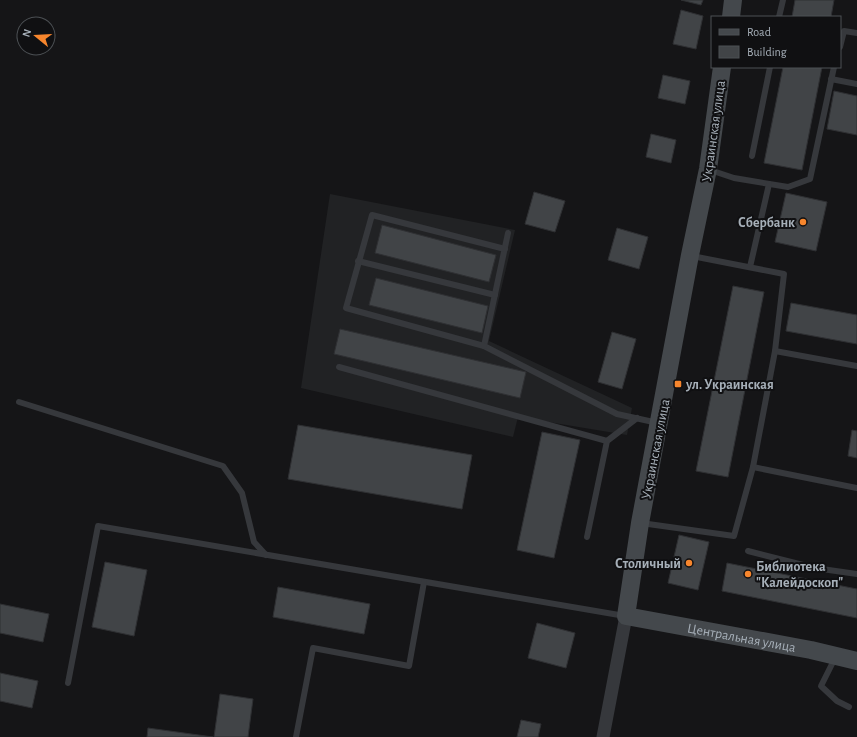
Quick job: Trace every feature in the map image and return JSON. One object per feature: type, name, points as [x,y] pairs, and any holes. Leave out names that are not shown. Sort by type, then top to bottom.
[{"type":"street","points":[[731,16],[733,0]]},
{"type":"street","name":"Украинская улица","points":[[603,737],[626,616],[640,523],[660,424],[690,255],[708,169],[722,68]]},
{"type":"street","name":"Центральная улица","points":[[626,616],[811,650],[835,657],[857,661]]},
{"type":"lane","points":[[779,16],[783,0]]},
{"type":"lane","points":[[841,43],[844,31],[857,33]]},
{"type":"lane","points":[[752,156],[770,68]]},
{"type":"lane","points":[[708,169],[734,178],[788,187],[810,179],[834,68]]},
{"type":"lane","points":[[831,79],[857,84]]},
{"type":"lane","points":[[750,267],[769,184]]},
{"type":"lane","points":[[505,249],[372,215],[346,308],[484,346],[617,414],[660,424]]},
{"type":"lane","points":[[484,346],[508,233]]},
{"type":"lane","points":[[640,523],[734,536],[753,467],[775,351],[784,274],[690,255]]},
{"type":"lane","points":[[358,261],[495,295]]},
{"type":"lane","points":[[775,351],[857,366]]},
{"type":"lane","points":[[339,367],[607,441]]},
{"type":"lane","points":[[19,402],[223,466],[242,493],[254,542],[266,555]]},
{"type":"lane","points":[[587,537],[607,441],[637,418]]},
{"type":"lane","points":[[753,467],[857,488]]},
{"type":"lane","points":[[68,683],[98,526],[626,616]]},
{"type":"lane","points":[[748,552],[815,568],[857,574]]},
{"type":"lane","points":[[296,737],[313,648],[409,666],[424,582]]},
{"type":"lane","points":[[835,657],[821,686],[837,701],[849,707]]},
{"type":"shaded area","points":[[330,194],[515,230],[489,341],[632,408],[627,435],[518,417],[513,437],[301,388]]},
{"type":"building","points":[[681,0],[703,0],[701,5]]},
{"type":"building","points":[[795,0],[834,0],[831,16],[792,16]]},
{"type":"building","points":[[681,10],[703,16],[696,49],[673,44]]},
{"type":"building","points":[[783,68],[822,68],[802,170],[764,163]]},
{"type":"building","points":[[663,75],[690,81],[685,104],[658,98]]},
{"type":"building","points":[[834,91],[857,96],[857,135],[827,129]]},
{"type":"building","points":[[651,134],[676,140],[671,163],[646,157]]},
{"type":"building","points":[[534,192],[565,201],[555,232],[525,224]]},
{"type":"building","points":[[786,193],[827,202],[816,251],[775,242]]},
{"type":"building","points":[[382,225],[496,255],[489,282],[375,253]]},
{"type":"building","points":[[617,228],[648,237],[639,269],[608,260]]},
{"type":"building","points":[[376,278],[488,306],[482,333],[369,305]]},
{"type":"building","points":[[733,286],[764,292],[728,477],[696,471]]},
{"type":"building","points":[[791,303],[857,315],[857,344],[786,331]]},
{"type":"building","points":[[340,329],[526,372],[520,398],[334,354]]},
{"type":"building","points":[[612,332],[636,339],[622,389],[598,382]]},
{"type":"building","points":[[298,425],[472,455],[462,509],[288,479]]},
{"type":"building","points":[[852,430],[857,431],[857,458],[848,456]]},
{"type":"building","points":[[542,432],[580,440],[554,558],[517,550]]},
{"type":"building","name":"Столичный","points":[[679,535],[709,542],[698,590],[668,583]]},
{"type":"building","points":[[105,562],[147,570],[134,636],[92,627]]},
{"type":"building","points":[[727,563],[857,589],[857,618],[722,591]]},
{"type":"building","points":[[278,587],[370,604],[364,634],[273,617]]},
{"type":"building","points":[[0,604],[49,614],[43,642],[0,633]]},
{"type":"building","points":[[537,623],[575,633],[566,668],[528,658]]},
{"type":"building","points":[[0,673],[38,681],[32,708],[0,701]]},
{"type":"building","points":[[220,694],[253,699],[248,737],[214,737]]},
{"type":"building","points":[[521,720],[541,724],[538,737],[517,737]]},
{"type":"building","points":[[148,728],[213,737],[147,737]]},
{"type":"place","name":"Сбербанк","points":[[803,222]]},
{"type":"place","name":"ул. Украинская","points":[[678,384]]},
{"type":"place","name":"Столичный","points":[[689,563]]},
{"type":"place","name":"Библиотека \"Калейдоскоп\"","points":[[748,574]]}]
